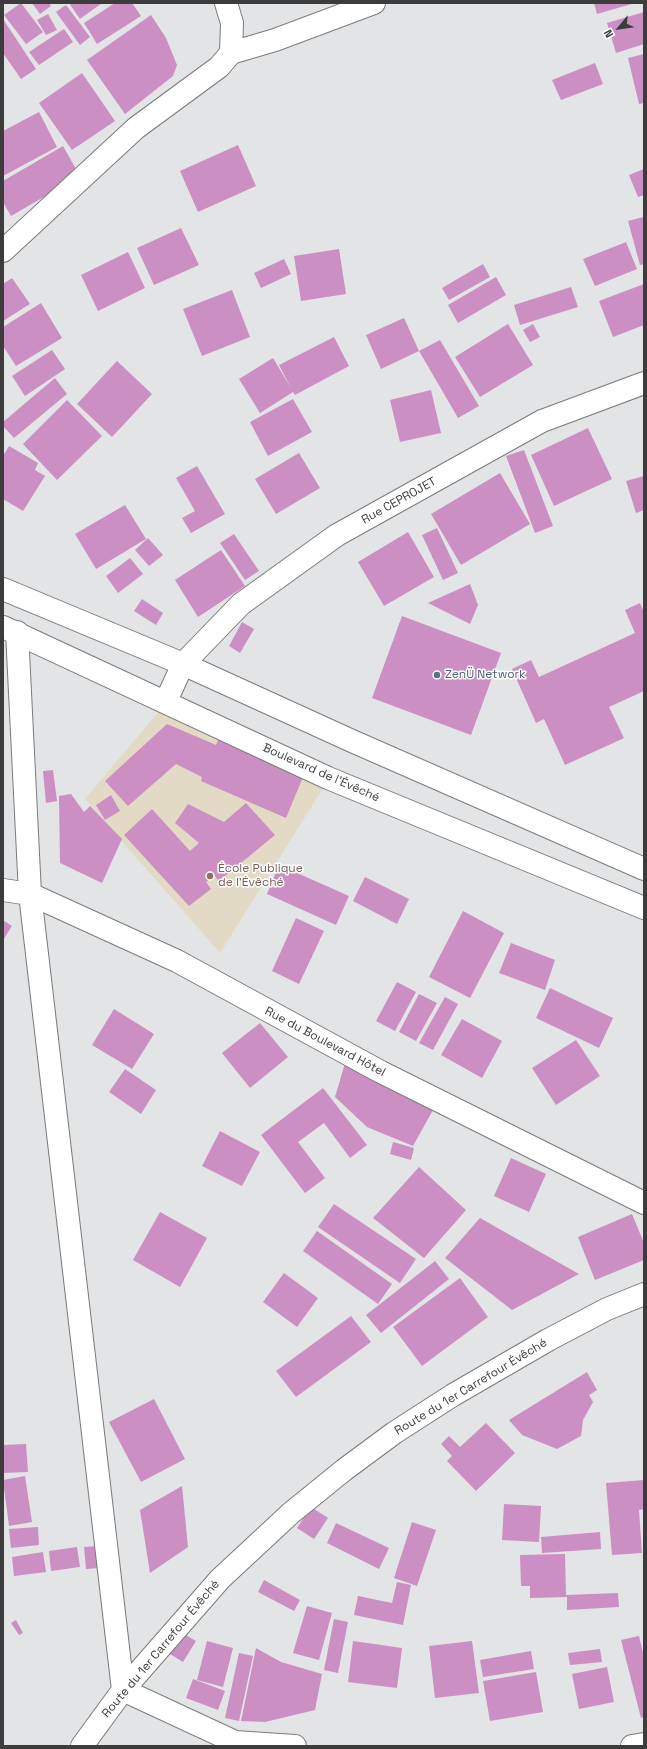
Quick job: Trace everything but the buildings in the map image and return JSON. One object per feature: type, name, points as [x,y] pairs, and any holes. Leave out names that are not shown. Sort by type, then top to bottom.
[{"type":"street","points":[[226,3],[232,23],[231,53]]},
{"type":"street","points":[[3,251],[136,128],[219,67],[231,53],[275,40],[374,3]]},
{"type":"street","name":"Rue CEPROJET","points":[[166,701],[183,664],[241,604],[337,535],[542,421],[644,383]]},
{"type":"street","points":[[3,589],[183,664],[359,744],[644,869]]},
{"type":"street","points":[[10,629],[30,894],[123,1690],[236,1744],[295,1746]]},
{"type":"street","name":"Boulevard de l'Évêché","points":[[10,629],[328,778],[644,908]]},
{"type":"street","name":"Rue du Boulevard Hôtel","points":[[3,890],[30,894],[176,961],[381,1072],[644,1203]]},
{"type":"street","name":"Route du 1er Carrefour Évêché","points":[[82,1746],[123,1690],[220,1579],[291,1513],[344,1470],[394,1433],[453,1395],[554,1337],[607,1309],[644,1294]]},
{"type":"street","points":[[632,1746],[644,1744]]},
{"type":"shaded area","name":"École Publique de l'Évêché","points":[[171,697],[335,769],[220,953],[85,799]]},
{"type":"place","name":"ZenÜ Network","points":[[437,675]]},
{"type":"place","name":"École Publique de l'Évêché","points":[[210,876]]}]
